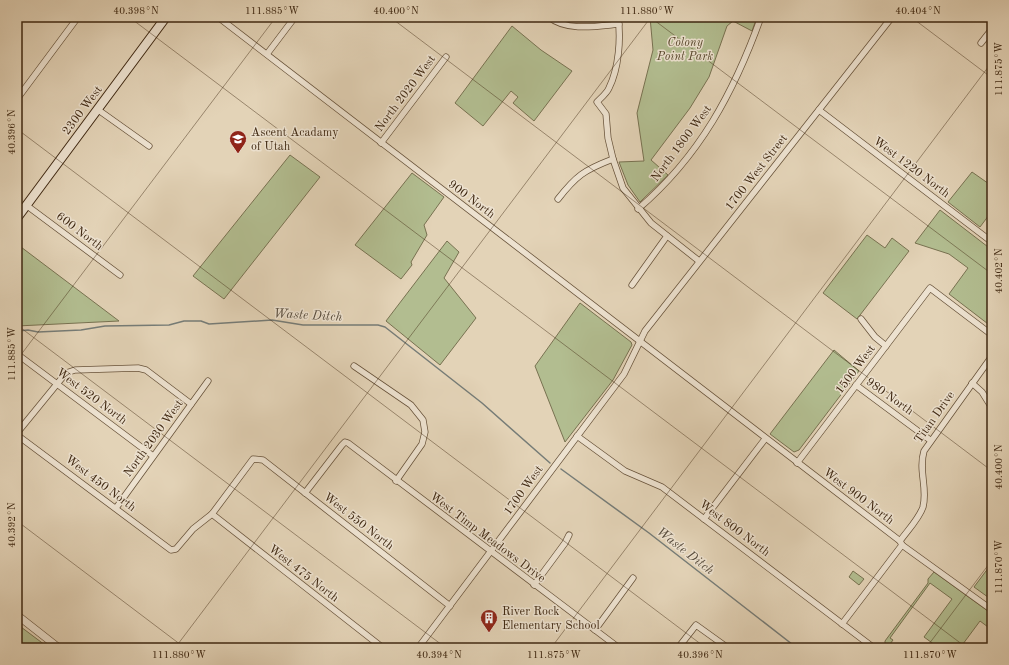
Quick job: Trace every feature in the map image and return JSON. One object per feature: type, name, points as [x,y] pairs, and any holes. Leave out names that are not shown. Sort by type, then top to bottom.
[{"type":"main road","name":"2300 West","points":[[17,218],[166,17]]},
{"type":"street","points":[[17,99],[78,17]]},
{"type":"street","name":"900 North","points":[[218,17],[712,398]]},
{"type":"street","points":[[267,54],[294,17]]},
{"type":"street","points":[[549,17],[565,24],[585,27],[619,24]]},
{"type":"street","points":[[618,17],[620,42],[609,89],[597,102],[606,114],[608,138],[613,159],[624,188],[638,208],[651,223],[699,261]]},
{"type":"street","name":"North 1800 West","points":[[638,208],[671,177],[714,122],[746,59],[761,17]]},
{"type":"street","name":"1700 West Street","points":[[639,342],[645,331],[699,261],[892,17]]},
{"type":"street","points":[[981,43],[992,29]]},
{"type":"street","name":"North 2020 West","points":[[381,143],[446,58]]},
{"type":"street","points":[[98,109],[149,146]]},
{"type":"street","name":"West 1220 North","points":[[819,110],[992,242]]},
{"type":"street","points":[[558,199],[573,180],[588,168],[613,159]]},
{"type":"street","name":"600 North","points":[[26,205],[120,275]]},
{"type":"street","points":[[632,285],[668,236]]},
{"type":"street","name":"1500 West","points":[[798,463],[930,288],[992,335]]},
{"type":"street","points":[[861,319],[875,337],[886,346]]},
{"type":"street","name":"1700 West","points":[[418,648],[491,553],[624,374],[639,342]]},
{"type":"street","name":"West 520 North","points":[[17,354],[153,456]]},
{"type":"street","name":"Titan Drive","points":[[842,624],[901,543],[923,507],[924,499],[921,464],[924,451],[930,440],[992,356]]},
{"type":"street","points":[[354,366],[411,405],[420,415],[424,426],[424,438],[420,449],[396,480]]},
{"type":"street","points":[[17,434],[56,384],[66,373],[75,370],[138,368],[146,370],[191,404]]},
{"type":"street","name":"North 2030 West","points":[[116,508],[208,381]]},
{"type":"street","points":[[972,383],[982,392],[992,408]]},
{"type":"street","name":"980 North","points":[[856,385],[930,440]]},
{"type":"street","name":"West 900 North","points":[[712,398],[901,543],[992,610]]},
{"type":"street","name":"West 450 North","points":[[17,434],[171,550],[176,549],[193,529],[212,514]]},
{"type":"street","name":"West 800 North","points":[[577,436],[625,471],[662,487],[874,648]]},
{"type":"street","points":[[704,519],[765,439]]},
{"type":"street","name":"West Timp Meadows Drive","points":[[305,493],[345,442],[618,648]]},
{"type":"street","name":"West 550 North","points":[[212,514],[253,460],[263,460],[450,606]]},
{"type":"street","name":"West 475 North","points":[[212,514],[384,648]]},
{"type":"street","points":[[534,585],[565,544],[569,535]]},
{"type":"street","points":[[595,630],[633,578]]},
{"type":"street","points":[[17,615],[59,648]]},
{"type":"street","points":[[678,648],[696,625],[728,648]]},
{"type":"green space","name":"Colony Point Park","points":[[650,17],[757,17],[752,31],[733,21],[727,26],[709,77],[690,108],[651,160],[668,175],[640,202],[628,185],[619,162],[644,161],[637,113],[653,50]]},
{"type":"green space","points":[[512,26],[541,50],[572,71],[534,121],[513,103],[518,97],[511,91],[483,126],[455,103]]},
{"type":"green space","points":[[290,155],[320,177],[224,299],[193,276]]},
{"type":"green space","points":[[972,172],[992,186],[992,211],[980,227],[948,202]]},
{"type":"green space","points":[[412,173],[444,197],[424,225],[427,235],[411,262],[412,265],[401,279],[355,245]]},
{"type":"green space","points":[[940,210],[992,250],[992,327],[949,294],[968,268],[949,254],[915,243]]},
{"type":"green space","points":[[867,235],[885,248],[892,238],[909,251],[857,319],[823,293]]},
{"type":"green space","points":[[447,241],[459,252],[444,278],[476,318],[440,365],[386,321]]},
{"type":"green space","points":[[17,244],[119,321],[17,326]]},
{"type":"green space","points":[[580,303],[631,342],[632,345],[613,380],[565,442],[535,366]]},
{"type":"green space","points":[[834,350],[859,371],[799,450],[794,452],[770,434]]},
{"type":"green space","points":[[992,563],[992,600],[974,587]]},
{"type":"green space","points":[[853,571],[864,579],[859,585],[849,577]]},
{"type":"green space","points":[[934,572],[992,614],[992,630],[980,621],[960,648],[939,648],[924,637],[952,599],[930,583],[890,638],[893,640],[890,644],[895,648],[889,648],[885,644],[885,641],[928,583],[928,579]]},
{"type":"green space","points":[[17,624],[49,648],[17,648]]},
{"type":"waterway","name":"Waste Ditch","points":[[17,331],[28,330],[38,332],[81,330],[105,326],[169,325],[184,321],[201,321],[209,324],[272,320],[303,325],[378,325],[385,327],[482,403],[550,463]]},
{"type":"waterway","name":"Waste Ditch","points":[[561,469],[649,533],[797,648]]},
{"type":"place","name":"Ascent Acadamy of Utah","points":[[238,154]]},
{"type":"place","name":"River Rock Elementary School","points":[[489,633]]}]
